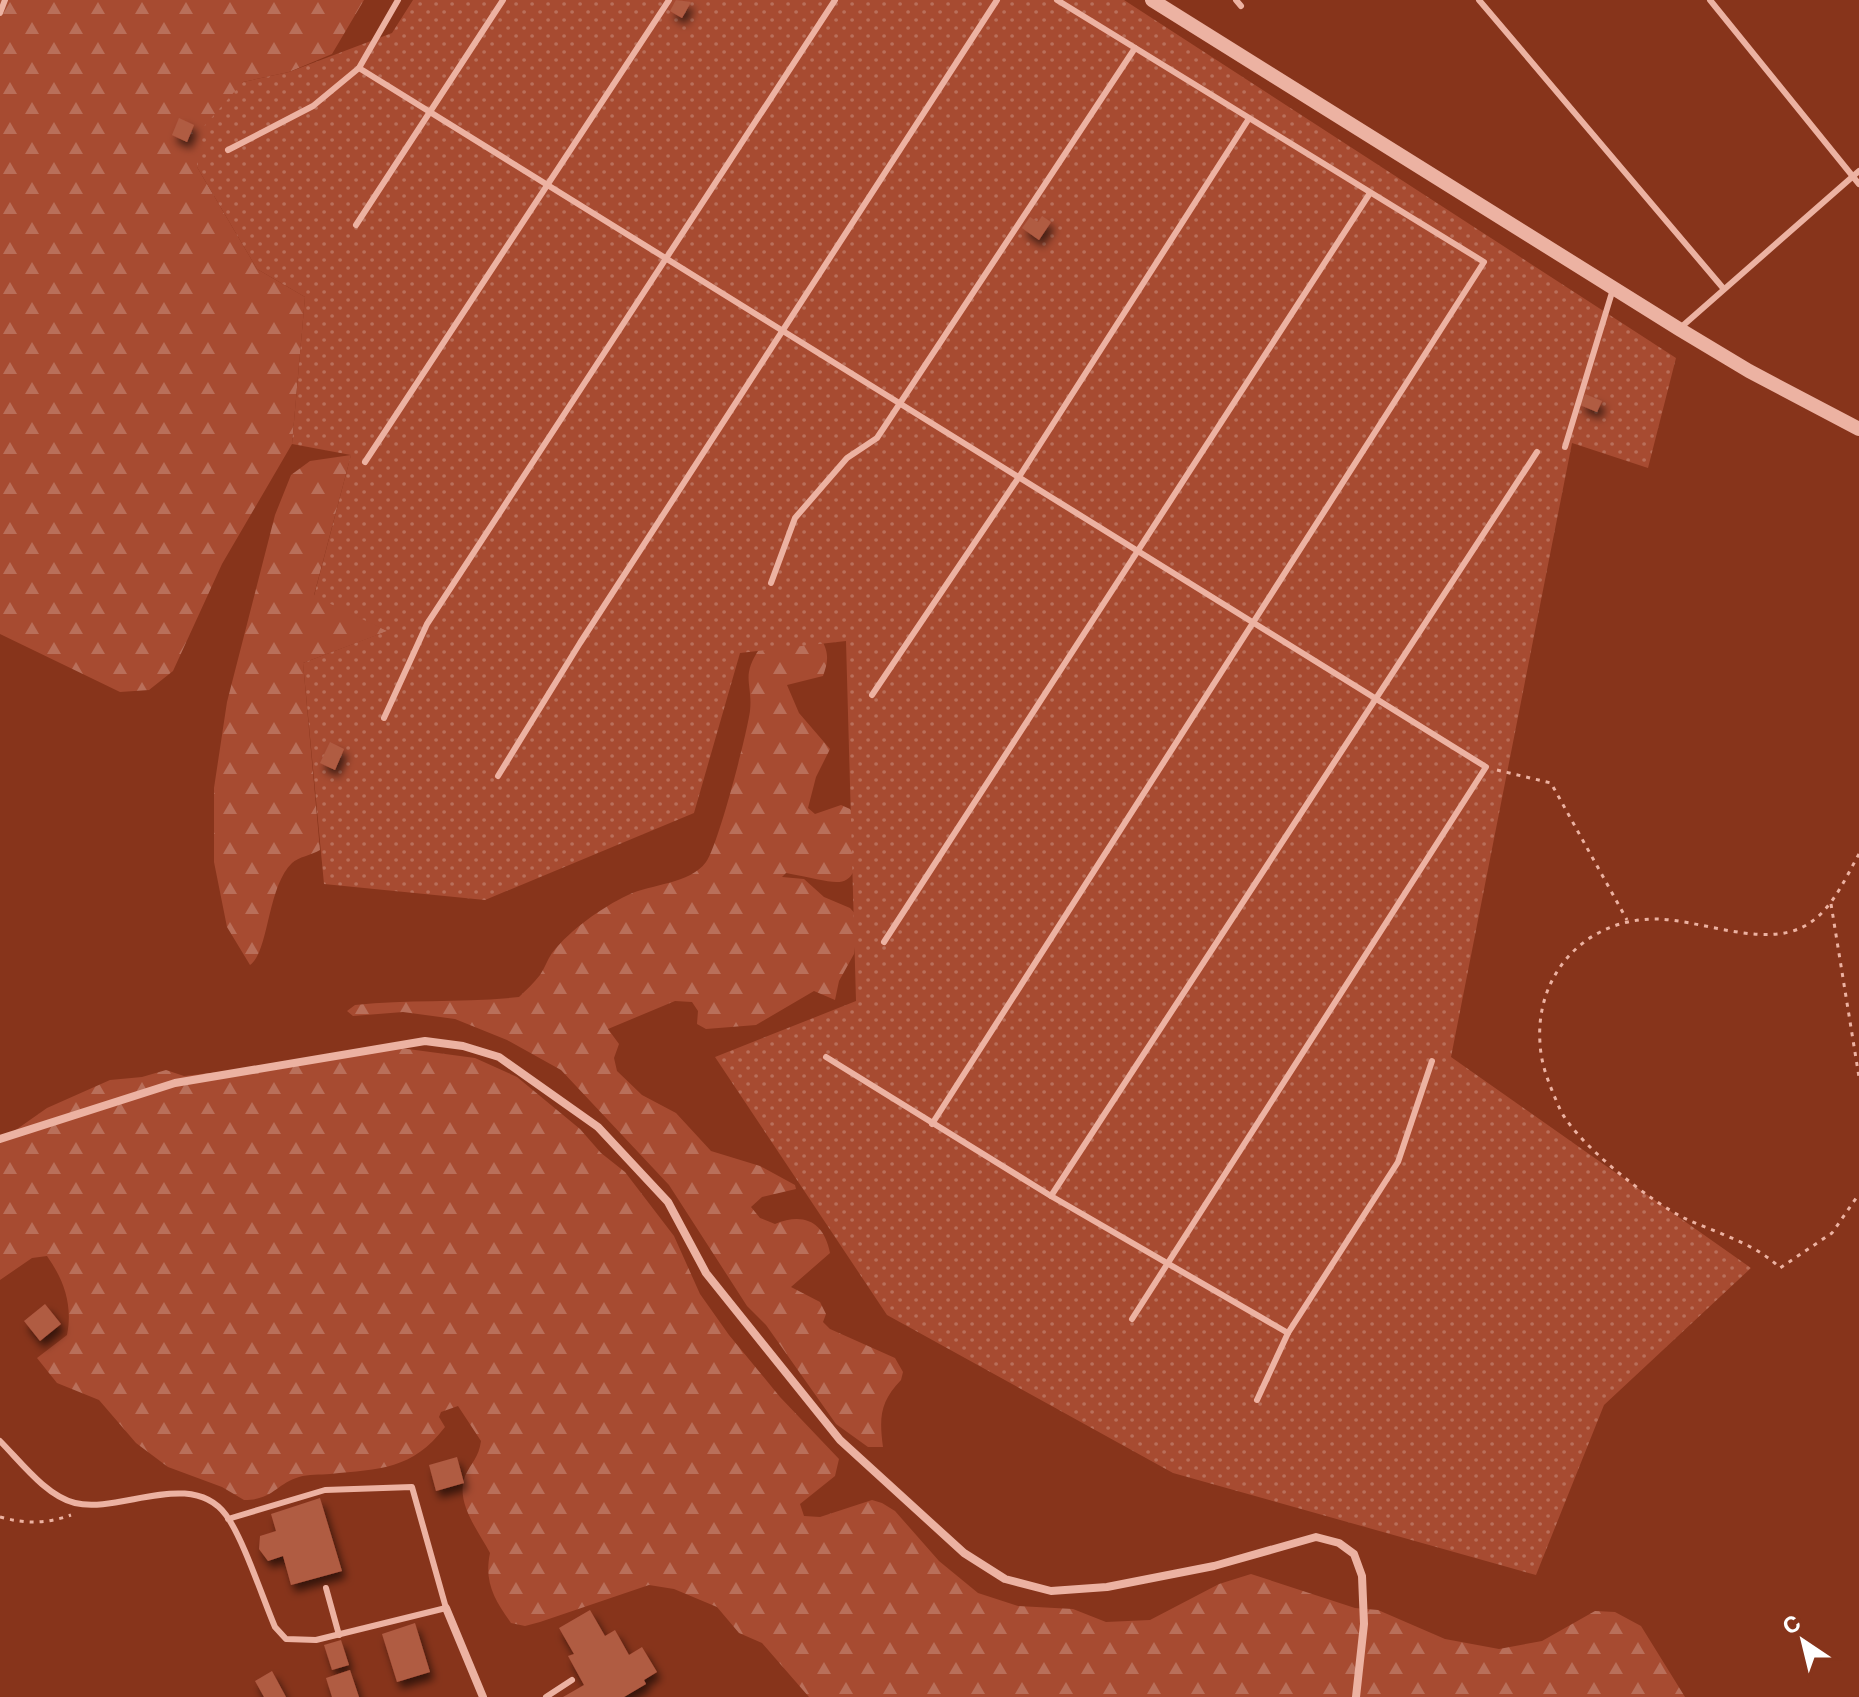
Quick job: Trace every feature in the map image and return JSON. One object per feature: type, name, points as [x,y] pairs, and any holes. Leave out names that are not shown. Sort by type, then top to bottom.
[{"type":"street","points":[[1152,0],[1679,329],[1749,371],[1859,429]]},
{"type":"street","points":[[0,1139],[175,1083],[425,1041],[463,1046],[499,1057],[598,1127],[668,1202],[706,1273],[840,1440],[964,1553],[1005,1579],[1051,1591],[1107,1587],[1214,1566],[1316,1537],[1339,1543],[1354,1554],[1362,1576],[1364,1624],[1356,1697]]},
{"type":"street","points":[[446,1608],[483,1697]]},
{"type":"lane","points":[[0,13],[5,0]]},
{"type":"lane","points":[[228,150],[313,106],[359,68],[398,0]]},
{"type":"lane","points":[[356,225],[503,0]]},
{"type":"lane","points":[[365,462],[669,0]]},
{"type":"lane","points":[[384,718],[427,624],[835,0]]},
{"type":"lane","points":[[498,776],[580,643],[997,0]]},
{"type":"lane","points":[[932,1124],[1484,262],[1057,0]]},
{"type":"lane","points":[[1479,0],[1723,288]]},
{"type":"lane","points":[[1710,0],[1859,184]]},
{"type":"lane","points":[[771,583],[795,518],[847,458],[877,438],[1135,48]]},
{"type":"lane","points":[[359,68],[1486,767],[1132,1319]]},
{"type":"lane","points":[[872,695],[1019,477],[1248,120]]},
{"type":"lane","points":[[1679,329],[1859,171]]},
{"type":"lane","points":[[884,942],[1135,550],[1370,193]]},
{"type":"lane","points":[[1565,447],[1613,288]]},
{"type":"lane","points":[[1051,1196],[1537,452]]},
{"type":"lane","points":[[826,1057],[1051,1196],[1288,1333]]},
{"type":"lane","points":[[1257,1400],[1288,1333],[1398,1162],[1432,1061]]},
{"type":"lane","points":[[0,1441],[54,1492],[73,1503],[97,1505],[174,1492],[211,1502],[228,1519],[275,1627],[286,1639],[299,1641],[339,1635],[446,1608],[412,1487],[325,1490],[228,1519]]},
{"type":"lane","points":[[326,1588],[339,1635]]},
{"type":"lane","points":[[546,1697],[572,1680]]},
{"type":"path","points":[[1486,767],[1551,783],[1627,921]]},
{"type":"path","points":[[1859,854],[1831,904],[1815,920],[1790,932],[1770,934],[1658,919],[1627,921],[1596,932],[1570,952],[1552,977],[1543,1001],[1539,1042],[1545,1075],[1562,1115],[1605,1162],[1680,1216],[1766,1254],[1780,1268],[1832,1233],[1859,1194]]},
{"type":"path","points":[[1831,904],[1859,1077]]},
{"type":"path","points":[[0,1517],[18,1522],[48,1523],[97,1505]]},
{"type":"green space","points":[[0,0],[364,0],[332,54],[289,72],[243,82],[197,167],[257,269],[305,297],[292,444],[222,564],[173,671],[149,690],[120,692],[0,634]]},
{"type":"green space","points":[[413,0],[1124,0],[1676,358],[1648,468],[1572,443],[1451,1057],[1751,1268],[1604,1405],[1536,1575],[1173,1473],[887,1315],[715,1057],[856,1001],[846,641],[740,653],[694,813],[485,900],[324,884],[303,663],[387,631],[314,596],[351,455],[292,444],[305,297],[257,269],[197,167],[199,132],[243,82],[289,72],[392,33]]},
{"type":"green space","points":[[351,455],[314,595],[388,631],[303,663],[320,850],[292,863],[284,874],[261,947],[250,965],[227,927],[214,862],[214,788],[227,702],[275,515],[291,475],[310,461]]},
{"type":"green space","points":[[817,633],[827,653],[823,676],[787,685],[799,713],[830,749],[816,777],[808,808],[815,814],[841,805],[850,809],[865,828],[856,866],[844,881],[786,873],[782,877],[804,879],[824,897],[850,908],[859,918],[854,954],[839,981],[835,1000],[814,991],[756,1025],[706,1029],[697,1024],[698,1011],[692,1002],[675,1001],[608,1029],[619,1044],[614,1058],[617,1071],[642,1095],[676,1113],[711,1151],[760,1166],[795,1185],[796,1189],[762,1197],[751,1207],[760,1218],[775,1224],[795,1219],[811,1222],[818,1227],[830,1253],[791,1287],[820,1302],[826,1314],[823,1322],[830,1329],[895,1358],[903,1372],[883,1410],[883,1447],[868,1447],[836,1424],[766,1325],[747,1306],[669,1185],[561,1070],[507,1040],[455,1019],[403,1012],[353,1016],[347,1011],[355,1005],[376,1003],[519,997],[540,975],[560,944],[587,920],[628,895],[680,879],[699,869],[711,852],[738,765],[750,711],[749,673],[754,658],[760,648]]},
{"type":"green space","points":[[393,1047],[475,1058],[517,1077],[580,1129],[601,1153],[625,1172],[674,1236],[700,1294],[729,1335],[780,1397],[839,1459],[835,1476],[800,1504],[804,1516],[820,1517],[872,1500],[882,1503],[895,1511],[939,1561],[978,1593],[1018,1606],[1073,1609],[1106,1622],[1150,1620],[1219,1584],[1251,1574],[1355,1608],[1378,1610],[1445,1639],[1499,1649],[1542,1641],[1595,1611],[1615,1612],[1641,1626],[1685,1697],[809,1697],[762,1643],[739,1633],[717,1607],[674,1589],[649,1585],[540,1622],[525,1626],[511,1623],[492,1590],[488,1573],[490,1553],[465,1506],[465,1476],[477,1456],[481,1441],[458,1406],[441,1412],[439,1417],[445,1427],[433,1441],[420,1452],[394,1465],[303,1476],[254,1499],[244,1500],[222,1487],[168,1467],[136,1443],[99,1400],[57,1383],[37,1358],[67,1335],[68,1303],[58,1274],[47,1256],[32,1258],[0,1280],[0,1141],[47,1108],[110,1080],[142,1077],[166,1070],[184,1076],[238,1070]]},
{"type":"building","points":[[676,0],[691,2],[682,18],[670,11]]},
{"type":"building","points":[[179,118],[194,125],[187,142],[172,135]]},
{"type":"building","points":[[1042,216],[1051,222],[1039,240],[1022,228],[1030,217],[1038,222]]},
{"type":"building","points":[[1585,394],[1602,401],[1597,412],[1580,405]]},
{"type":"building","points":[[330,742],[344,749],[335,770],[320,763]]},
{"type":"building","points":[[45,1304],[61,1324],[40,1341],[24,1321]]},
{"type":"building","points":[[457,1457],[464,1483],[436,1491],[429,1465]]},
{"type":"building","points":[[320,1498],[342,1571],[291,1585],[283,1556],[268,1561],[259,1549],[260,1536],[276,1531],[271,1514]]},
{"type":"building","points":[[590,1610],[605,1636],[615,1630],[629,1655],[642,1647],[657,1672],[644,1680],[646,1684],[624,1697],[563,1697],[584,1685],[568,1656],[574,1654],[559,1628]]},
{"type":"building","points":[[415,1623],[430,1672],[397,1682],[382,1634]]},
{"type":"building","points":[[341,1640],[349,1665],[332,1670],[324,1645]]},
{"type":"building","points":[[350,1670],[359,1697],[332,1697],[326,1678]]},
{"type":"building","points":[[272,1671],[286,1697],[264,1697],[255,1681]]}]
